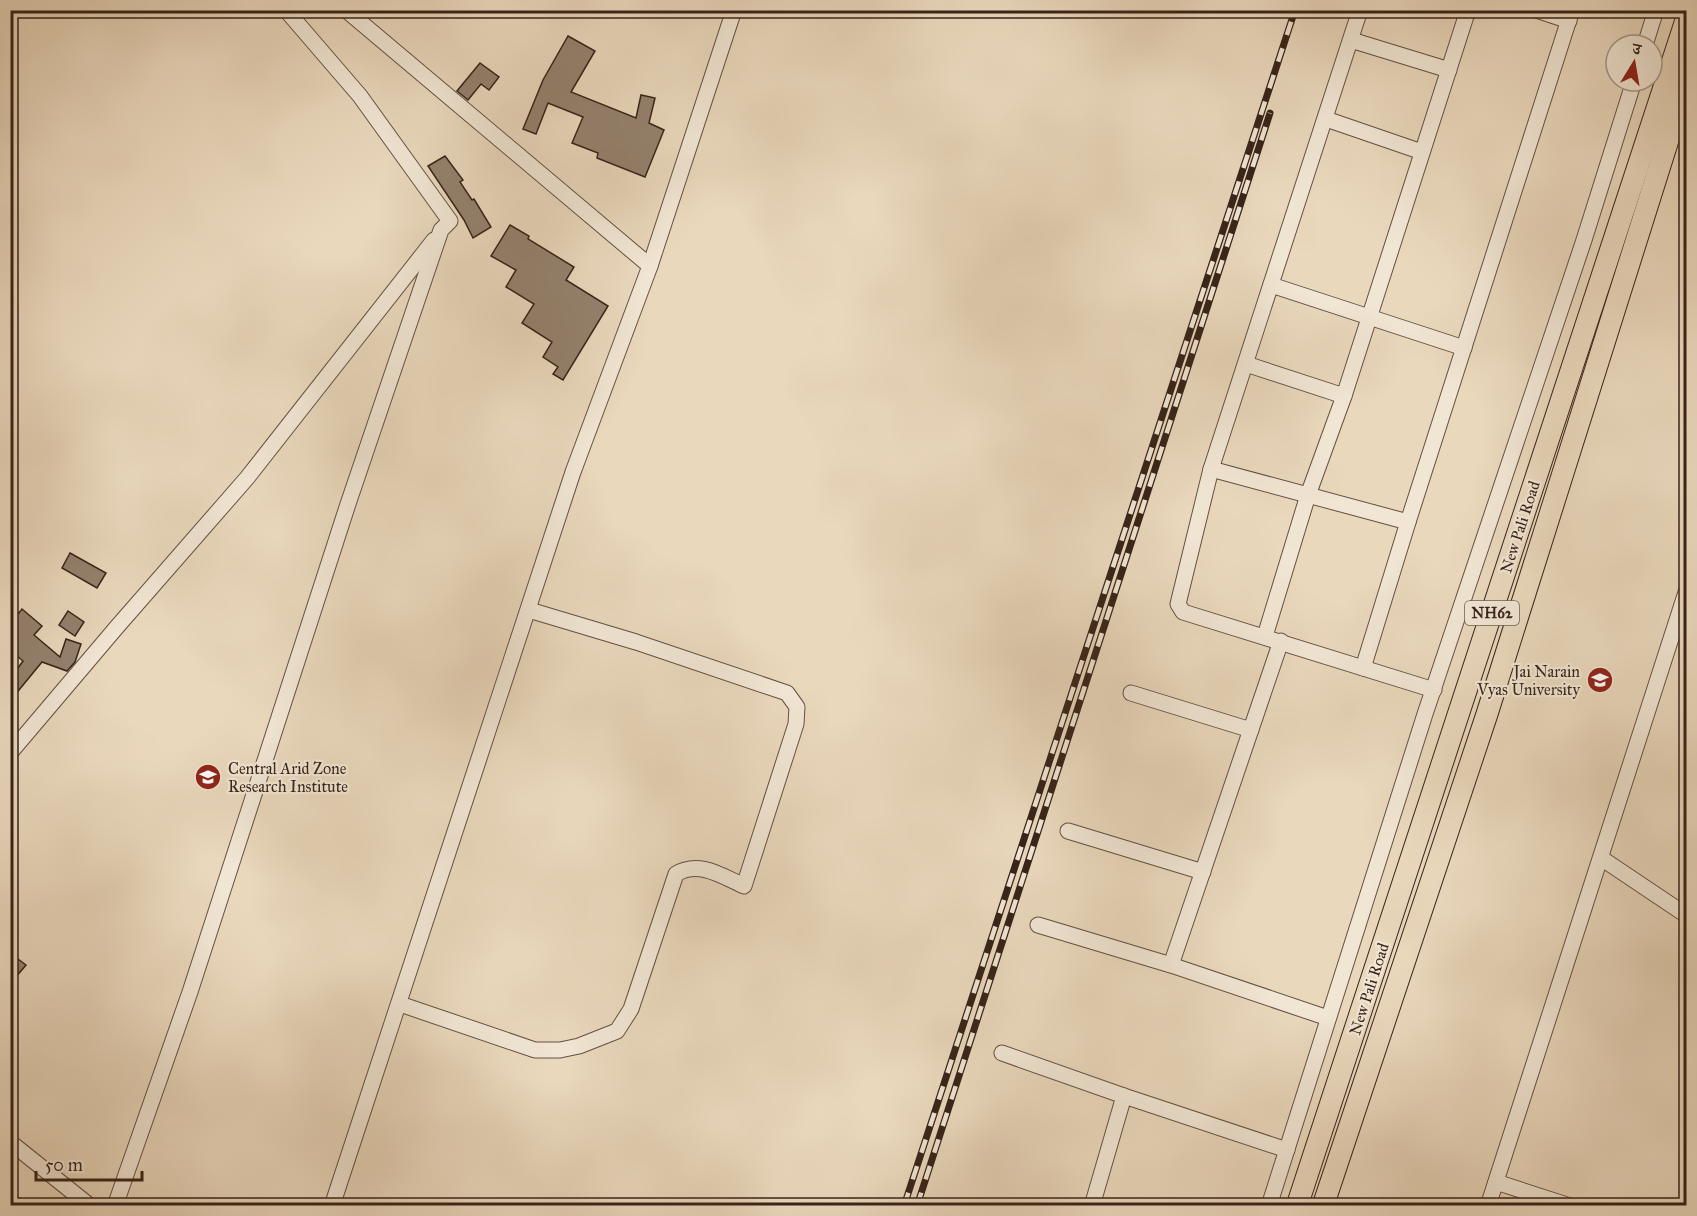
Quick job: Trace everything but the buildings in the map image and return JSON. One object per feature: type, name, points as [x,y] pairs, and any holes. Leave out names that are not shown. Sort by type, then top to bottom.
[{"type":"highway","name":"New Pali Road","points":[[1298,1206],[1686,20]]},
{"type":"highway","name":"New Pali Road","points":[[1323,1206],[1487,714],[1686,83]]},
{"type":"street","points":[[10,753],[247,478],[450,221],[360,96],[286,10]]},
{"type":"street","points":[[346,10],[650,266]]},
{"type":"street","points":[[332,1206],[573,472],[650,266],[734,10]]},
{"type":"street","points":[[1360,10],[1211,469],[1178,604],[1183,612],[1434,690]]},
{"type":"street","points":[[1265,636],[1308,495],[1344,396],[1468,10]]},
{"type":"street","points":[[1363,668],[1570,16],[1536,10]]},
{"type":"street","points":[[1649,33],[1656,10]]},
{"type":"street","points":[[1351,40],[1449,70]]},
{"type":"street","points":[[1269,1206],[1434,690],[1584,240],[1630,93]]},
{"type":"street","points":[[1326,119],[1422,152]]},
{"type":"street","points":[[115,1206],[190,992],[348,504],[441,230]]},
{"type":"street","points":[[1271,285],[1464,348]]},
{"type":"street","points":[[1246,364],[1344,396]]},
{"type":"street","points":[[1211,469],[1408,522]]},
{"type":"street","points":[[1488,1206],[1686,592]]},
{"type":"street","points":[[400,1004],[535,1050],[560,1050],[595,1041],[617,1031],[631,1009],[676,874],[686,868],[708,869],[744,886],[796,724],[797,707],[787,693],[636,642],[529,610]]},
{"type":"street","points":[[1171,965],[1281,641]]},
{"type":"street","points":[[1131,693],[1251,730]]},
{"type":"street","points":[[1068,831],[1203,872]]},
{"type":"street","points":[[1601,858],[1686,915]]},
{"type":"street","points":[[1038,925],[1171,965],[1328,1018]]},
{"type":"street","points":[[1002,1053],[1287,1150]]},
{"type":"street","points":[[1092,1206],[1124,1096]]},
{"type":"street","points":[[10,1142],[90,1206]]},
{"type":"street","points":[[1496,1182],[1570,1206]]},
{"type":"street","points":[[10,1201],[16,1206]]},
{"type":"railway","points":[[904,1206],[1295,10]]},
{"type":"railway","points":[[917,1206],[1270,113]]},
{"type":"place","name":"Jai Narain Vyas University","points":[[1600,680]]},
{"type":"place","name":"Central Arid Zone Research Institute","points":[[208,777]]}]
